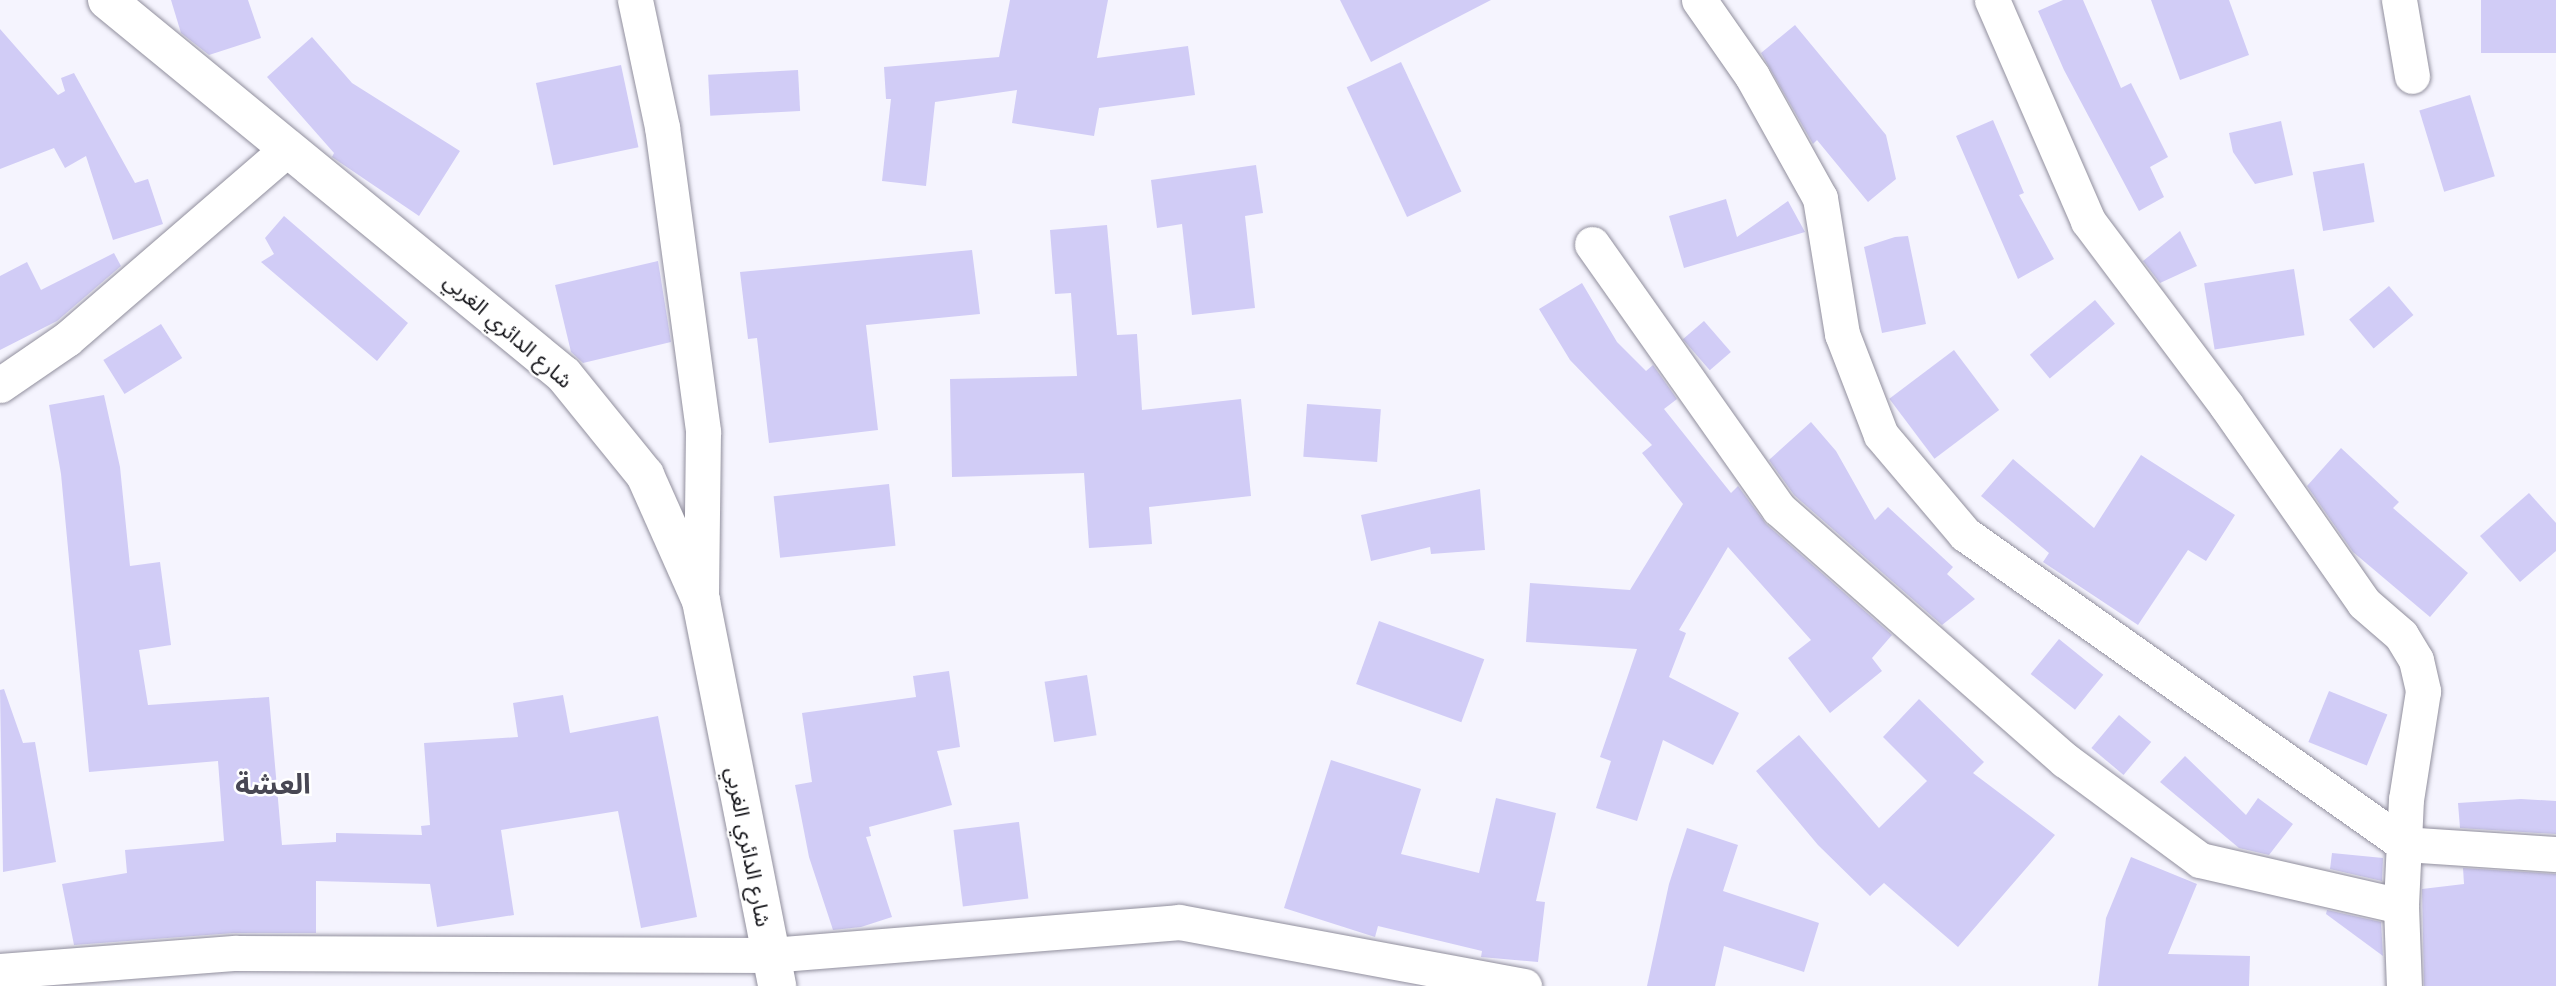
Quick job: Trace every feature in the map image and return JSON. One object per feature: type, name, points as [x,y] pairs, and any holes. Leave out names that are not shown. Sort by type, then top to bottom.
[{"type":"street","name":"شارع الدائري الغربي","points":[[107,0],[564,375],[645,475],[701,601],[774,971]]},
{"type":"street","points":[[635,0],[662,127],[703,432],[701,601]]},
{"type":"street","points":[[1699,0],[1752,76],[1820,198],[1842,334],[1881,435],[1965,534],[2404,844],[2556,854]]},
{"type":"street","points":[[1992,0],[2088,221],[2226,405],[2364,603],[2401,635],[2416,660],[2423,691],[2404,844],[2400,906],[2404,986]]},
{"type":"street","points":[[2399,0],[2412,76]]},
{"type":"street","points":[[0,385],[67,339],[288,148]]},
{"type":"street","points":[[1592,244],[1779,509],[2065,760],[2200,860],[2400,906]]},
{"type":"street","points":[[0,971],[236,953],[774,971],[1179,922],[1524,986]]},
{"type":"building","points":[[171,0],[248,0],[261,38],[209,55],[181,33]]},
{"type":"building","points":[[1010,0],[1108,0],[1097,58],[1188,46],[1195,95],[1099,108],[1094,136],[1012,123],[1017,90],[935,102],[926,186],[882,181],[891,99],[886,99],[884,67],[999,57]]},
{"type":"building","points":[[1340,0],[1491,0],[1371,62]]},
{"type":"building","points":[[2063,0],[2083,0],[2121,88],[2131,83],[2168,157],[2150,167],[2164,197],[2139,211],[2064,70],[2038,11]]},
{"type":"building","points":[[2151,0],[2229,0],[2249,55],[2180,80]]},
{"type":"building","points":[[2481,0],[2556,0],[2556,53],[2481,53]]},
{"type":"building","points":[[1795,25],[1886,135],[1896,179],[1868,202],[1817,140],[1813,144],[1761,53]]},
{"type":"building","points":[[0,29],[58,95],[65,91],[61,78],[74,73],[135,183],[148,179],[163,224],[113,240],[86,156],[65,168],[54,148],[0,169]]},
{"type":"building","points":[[312,37],[352,83],[460,151],[419,216],[332,157],[334,153],[267,77]]},
{"type":"building","points":[[1401,62],[1461,192],[1407,217],[1347,87]]},
{"type":"building","points":[[621,65],[638,147],[553,165],[536,83]]},
{"type":"building","points":[[798,70],[800,111],[710,116],[708,75]]},
{"type":"building","points":[[2470,95],[2495,176],[2444,192],[2419,110]]},
{"type":"building","points":[[1993,120],[2024,193],[2019,195],[2054,259],[2018,279],[1956,136]]},
{"type":"building","points":[[2281,121],[2293,175],[2255,184],[2233,152],[2229,133]]},
{"type":"building","points":[[2364,163],[2374,222],[2323,231],[2313,172]]},
{"type":"building","points":[[1256,165],[1263,213],[1245,216],[1255,308],[1192,315],[1182,224],[1157,228],[1151,180]]},
{"type":"building","points":[[1726,199],[1737,237],[1788,201],[1805,232],[1684,268],[1669,216]]},
{"type":"building","points":[[284,216],[408,323],[377,361],[261,262],[274,254],[265,238]]},
{"type":"building","points":[[1107,225],[1117,335],[1137,334],[1142,410],[1241,399],[1251,496],[1149,507],[1152,544],[1089,548],[1084,473],[952,477],[950,379],[1077,376],[1071,293],[1055,294],[1050,230]]},
{"type":"building","points":[[2180,231],[2197,266],[2160,283],[2143,261]]},
{"type":"building","points":[[1908,236],[1926,324],[1882,333],[1864,247],[1895,237]]},
{"type":"building","points":[[972,250],[980,314],[866,325],[878,430],[769,443],[757,338],[748,339],[740,272]]},
{"type":"building","points":[[114,253],[121,266],[57,321],[0,350],[0,276],[27,262],[41,290]]},
{"type":"building","points":[[658,261],[671,342],[583,363],[571,352],[555,285]]},
{"type":"building","points":[[2294,269],[2304,335],[2215,349],[2204,283]]},
{"type":"building","points":[[1582,283],[1617,342],[1646,371],[1653,365],[1677,399],[1664,409],[1731,493],[1738,486],[1766,524],[1892,635],[1872,658],[1882,671],[1830,713],[1788,658],[1811,640],[1728,547],[1679,630],[1686,633],[1669,677],[1739,713],[1713,765],[1663,740],[1637,821],[1596,808],[1611,761],[1600,757],[1637,649],[1526,642],[1530,583],[1630,590],[1683,504],[1642,453],[1652,445],[1570,360],[1539,309]]},
{"type":"building","points":[[2389,286],[2413,315],[2374,349],[2349,319]]},
{"type":"building","points":[[2095,300],[2115,324],[2050,378],[2030,355]]},
{"type":"building","points":[[1704,321],[1731,352],[1710,370],[1683,339]]},
{"type":"building","points":[[161,324],[182,358],[125,394],[103,360]]},
{"type":"building","points":[[1954,350],[1999,410],[1934,459],[1889,399]]},
{"type":"building","points":[[104,395],[120,467],[130,566],[160,562],[171,645],[139,650],[148,705],[269,697],[282,845],[336,842],[336,833],[422,835],[421,826],[430,825],[424,743],[518,737],[513,703],[563,695],[570,733],[658,716],[697,917],[641,928],[618,811],[501,830],[514,915],[437,927],[430,884],[316,881],[316,933],[234,933],[74,945],[62,884],[127,873],[125,850],[224,841],[218,761],[89,772],[61,474],[49,405]]},
{"type":"building","points":[[1307,404],[1381,409],[1377,462],[1303,457]]},
{"type":"building","points":[[1811,422],[1836,451],[1875,520],[1888,507],[1953,567],[1947,574],[1975,599],[1942,625],[1794,495],[1769,460]]},
{"type":"building","points":[[2341,448],[2399,502],[2393,508],[2468,573],[2430,617],[2353,552],[2307,486]]},
{"type":"building","points":[[2141,455],[2235,515],[2206,561],[2188,550],[2138,625],[2043,562],[2049,553],[1981,496],[2013,459],[2094,528]]},
{"type":"building","points":[[889,484],[895,546],[780,558],[774,496]]},
{"type":"building","points":[[1480,489],[1485,550],[1431,554],[1430,547],[1371,561],[1361,515]]},
{"type":"building","points":[[2529,493],[2556,523],[2556,551],[2520,582],[2480,536]]},
{"type":"building","points":[[1379,621],[1484,659],[1461,722],[1356,684]]},
{"type":"building","points":[[2059,639],[2103,675],[2075,710],[2031,674]]},
{"type":"building","points":[[949,671],[960,747],[937,751],[952,805],[869,827],[871,836],[866,837],[892,917],[861,927],[833,930],[809,857],[795,785],[812,782],[802,713],[916,697],[913,676]]},
{"type":"building","points":[[1087,675],[1097,735],[1054,742],[1045,682]]},
{"type":"building","points":[[4,689],[23,743],[35,742],[56,862],[3,872],[0,690]]},
{"type":"building","points":[[2329,691],[2387,715],[2367,766],[2308,742]]},
{"type":"building","points":[[1919,699],[1984,762],[1973,773],[2055,835],[1958,947],[1884,883],[1870,896],[1818,845],[1756,771],[1799,735],[1879,828],[1927,781],[1883,737]]},
{"type":"building","points":[[2119,715],[2151,742],[2124,775],[2091,748]]},
{"type":"building","points":[[2185,756],[2246,815],[2258,798],[2293,824],[2269,855],[2239,848],[2160,782]]},
{"type":"building","points":[[1331,760],[1421,789],[1401,854],[1479,873],[1496,798],[1556,813],[1536,901],[1545,902],[1538,962],[1481,957],[1482,951],[1378,926],[1375,937],[1284,908]]},
{"type":"building","points":[[2521,799],[2556,801],[2556,834],[2460,828],[2458,803]]},
{"type":"building","points":[[1019,822],[1028,898],[963,906],[953,830]]},
{"type":"building","points":[[1687,828],[1738,845],[1723,891],[1819,923],[1804,972],[1724,946],[1715,986],[1647,986],[1669,884]]},
{"type":"building","points":[[2332,853],[2383,858],[2382,881],[2330,869]]},
{"type":"building","points":[[2131,857],[2197,884],[2168,954],[2250,956],[2249,986],[2098,986],[2106,918]]},
{"type":"building","points":[[2463,868],[2556,874],[2556,986],[2424,986],[2422,889],[2464,884]]},
{"type":"building","points":[[2327,910],[2381,922],[2383,956],[2326,914]]},
{"type":"district","name":"العشة","points":[[273,785]]}]
